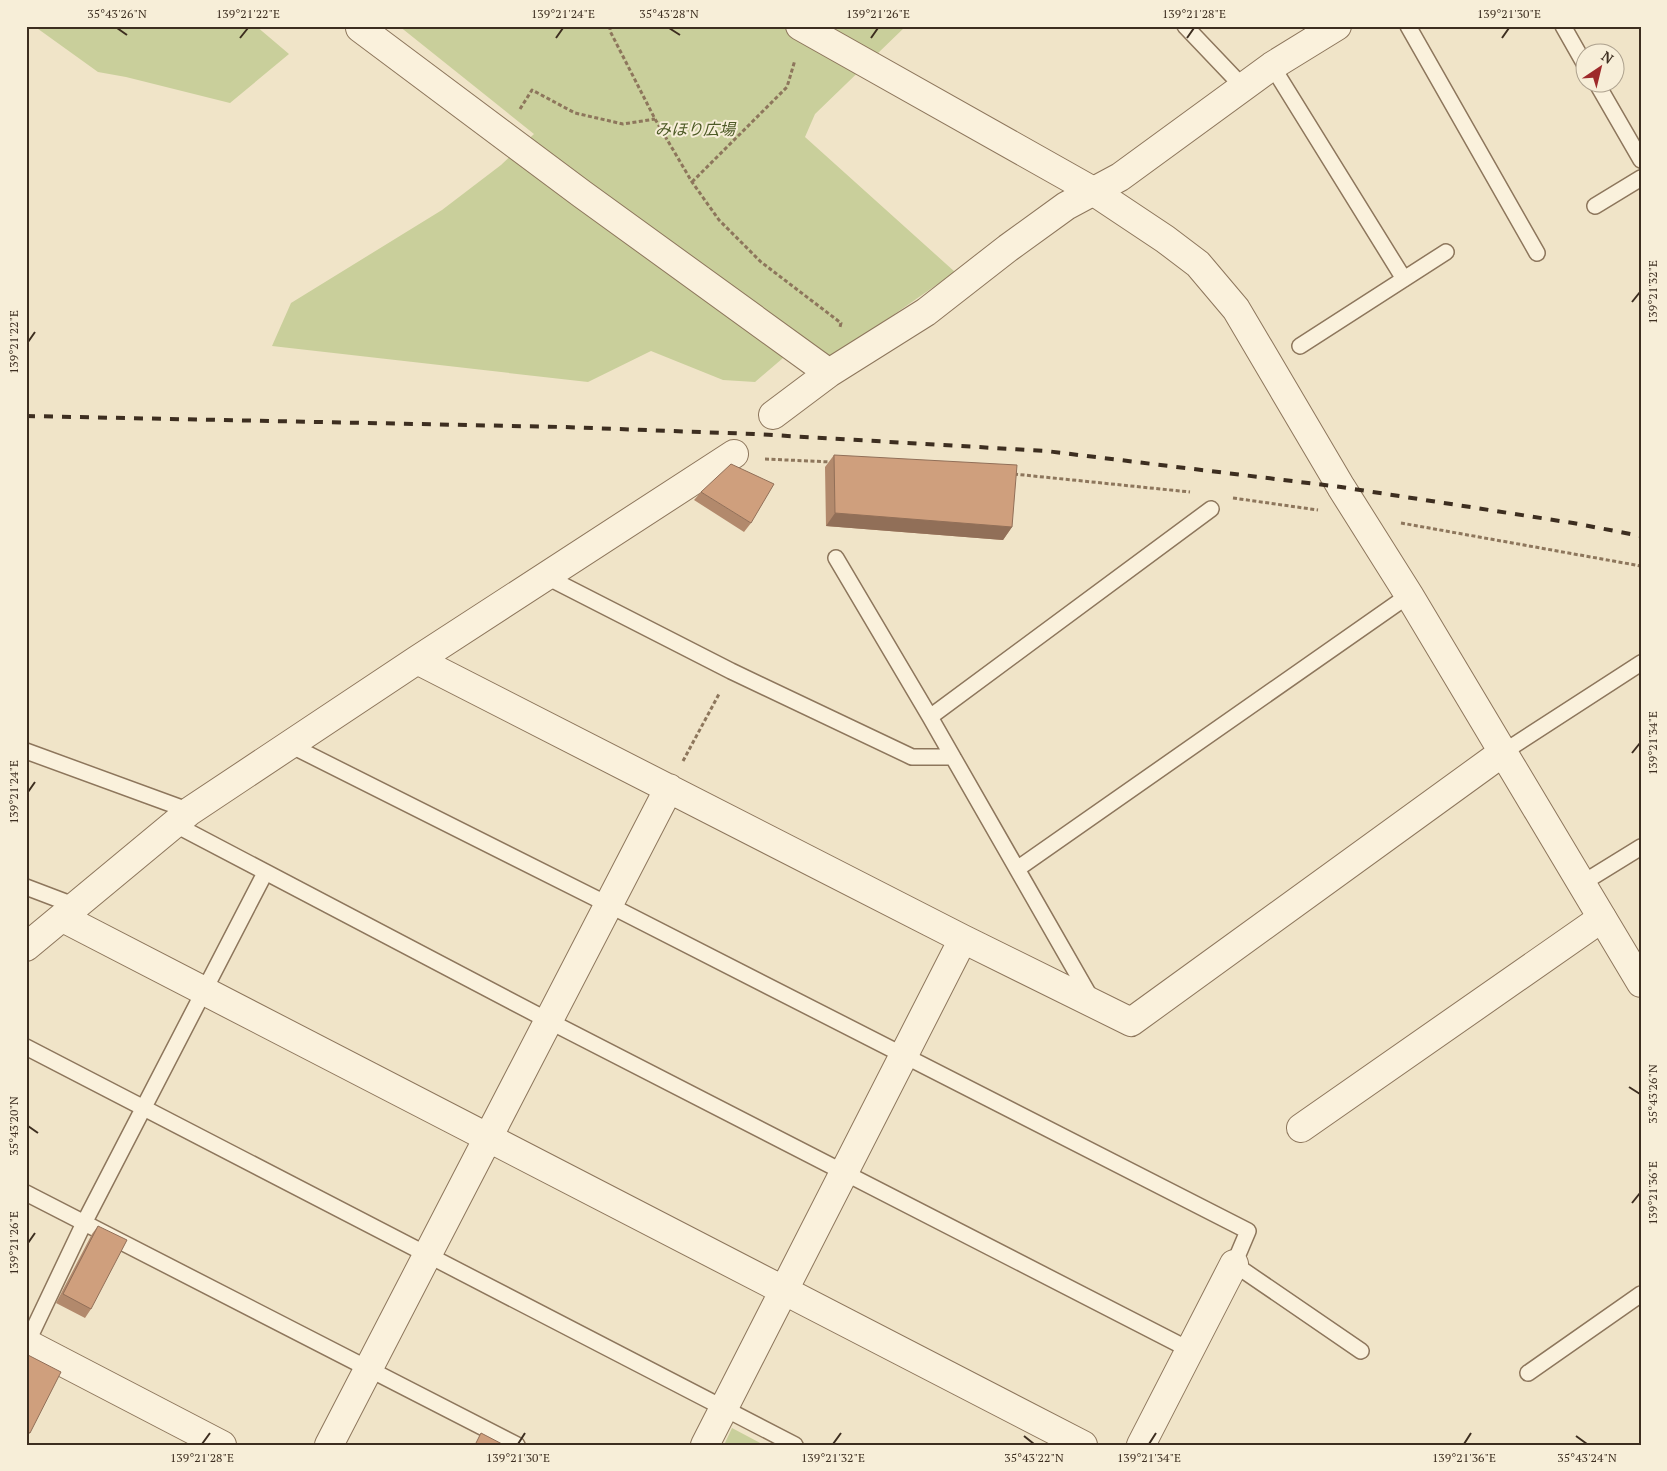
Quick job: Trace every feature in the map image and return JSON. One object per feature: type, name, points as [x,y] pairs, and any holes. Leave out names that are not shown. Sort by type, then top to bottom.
[{"type":"street","points":[[773,415],[822,367],[926,312],[1008,248],[1066,206],[1120,177],[1272,66],[1337,26]]},
{"type":"street","points":[[358,27],[582,194],[822,367]]},
{"type":"street","points":[[802,27],[1093,191],[1165,239],[1198,264],[1236,309],[1341,487],[1409,595],[1641,983]]},
{"type":"street","points":[[26,947],[182,818],[417,660],[734,454]]},
{"type":"street","points":[[417,660],[963,939],[1131,1022],[1502,752]]},
{"type":"street","points":[[329,1445],[669,788]]},
{"type":"street","points":[[69,912],[204,991],[1082,1445]]},
{"type":"street","points":[[1301,1128],[1602,918]]},
{"type":"street","points":[[705,1445],[963,939]]},
{"type":"street","points":[[1142,1445],[1234,1264]]},
{"type":"street","points":[[26,1343],[222,1445]]},
{"type":"lane","points":[[1185,26],[1244,88]]},
{"type":"lane","points":[[1408,26],[1537,253]]},
{"type":"lane","points":[[1563,26],[1574,45]]},
{"type":"lane","points":[[1272,66],[1404,279]]},
{"type":"lane","points":[[1602,92],[1641,160]]},
{"type":"lane","points":[[1595,206],[1641,178]]},
{"type":"lane","points":[[1300,346],[1446,252]]},
{"type":"lane","points":[[930,717],[1211,509]]},
{"type":"lane","points":[[836,558],[1095,1004]]},
{"type":"lane","points":[[545,576],[731,671],[912,757],[953,757]]},
{"type":"lane","points":[[1017,869],[1409,595]]},
{"type":"lane","points":[[1502,752],[1641,663]]},
{"type":"lane","points":[[290,745],[1248,1231],[1234,1264],[1361,1351]]},
{"type":"lane","points":[[26,751],[182,818],[265,873],[1190,1350]]},
{"type":"lane","points":[[1581,884],[1641,847]]},
{"type":"lane","points":[[26,1343],[84,1223],[265,873]]},
{"type":"lane","points":[[26,887],[69,912]]},
{"type":"lane","points":[[26,1047],[795,1445]]},
{"type":"lane","points":[[26,1193],[517,1445]]},
{"type":"lane","points":[[1528,1373],[1641,1294]]},
{"type":"path","points":[[610,26],[610,31],[655,119],[692,182],[720,220],[760,262],[841,324],[822,367]]},
{"type":"path","points":[[692,182],[787,87],[802,27]]},
{"type":"path","points":[[518,111],[532,90],[575,113],[624,124],[655,119]]},
{"type":"path","points":[[669,788],[731,671]]},
{"type":"green space","points":[[34,26],[256,26],[289,54],[230,103],[126,77],[98,72]]},
{"type":"green space","name":"みほり広場","points":[[399,26],[906,26],[815,114],[805,137],[955,272],[830,359],[804,340],[755,382],[723,380],[651,351],[588,382],[272,346],[291,303],[442,210],[501,165],[534,134]]},
{"type":"green space","points":[[732,1428],[764,1445],[724,1445]]},
{"type":"building","points":[[834,455],[1017,465],[1012,527],[835,513]]},
{"type":"building","points":[[731,464],[774,484],[751,523],[701,492]]},
{"type":"building","points":[[98,1226],[127,1240],[91,1309],[63,1294]]},
{"type":"building","points":[[28,1355],[61,1372],[30,1433],[26,1431],[26,1359]]},
{"type":"building","points":[[481,1433],[504,1445],[475,1445]]},
{"type":"railway","points":[[26,416],[563,427],[754,434],[1046,451],[1341,487],[1573,523],[1641,536]]}]
